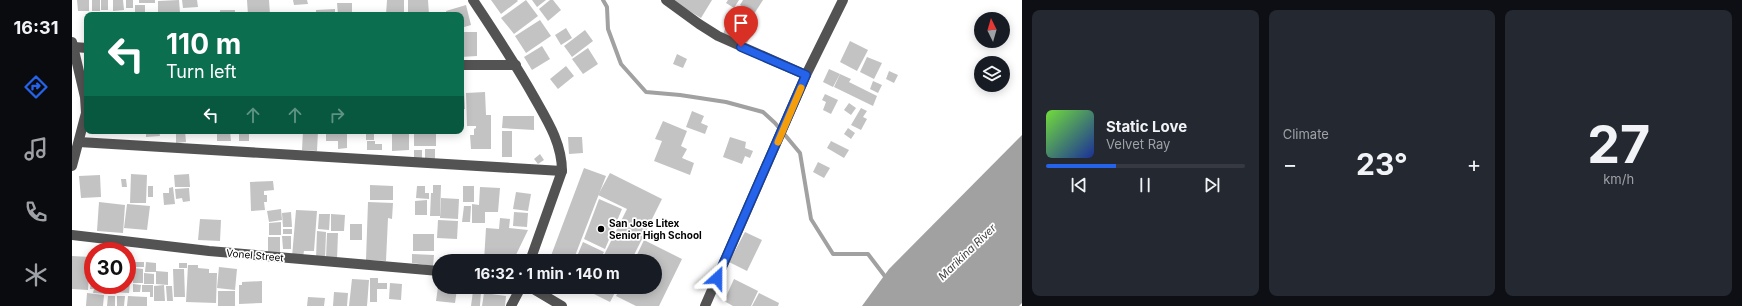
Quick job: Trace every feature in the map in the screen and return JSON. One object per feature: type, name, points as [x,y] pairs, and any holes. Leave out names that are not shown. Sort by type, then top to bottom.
[{"type":"street","points":[[473,0],[516,65],[551,126],[562,159],[562,171],[532,254]]},
{"type":"street","points":[[666,0],[718,36],[806,75]]},
{"type":"street","points":[[705,306],[780,138],[806,75],[843,0]]},
{"type":"street","points":[[84,47],[73,45],[84,93]]},
{"type":"street","points":[[464,65],[516,65]]},
{"type":"street","points":[[72,166],[84,121]]},
{"type":"street","points":[[79,142],[562,171]]},
{"type":"street","name":"Vonel Street","points":[[72,235],[209,250],[432,270]]},
{"type":"street","points":[[511,306],[517,294]]},
{"type":"street","points":[[542,294],[562,306]]},
{"type":"water","name":"Marikina River","points":[[1022,135],[1022,303],[1019,306],[862,306],[889,269]]},
{"type":"building","points":[[77,0],[89,0],[89,11],[78,11]]},
{"type":"building","points":[[92,0],[100,0],[100,11],[92,11]]},
{"type":"building","points":[[101,0],[108,0],[108,10],[101,10]]},
{"type":"building","points":[[113,0],[123,0],[124,10],[113,11]]},
{"type":"building","points":[[126,0],[133,0],[133,8],[126,8]]},
{"type":"building","points":[[139,0],[155,0],[155,3],[139,3]]},
{"type":"building","points":[[179,0],[180,12],[158,12],[158,1]]},
{"type":"building","points":[[182,0],[197,0],[198,7],[183,8]]},
{"type":"building","points":[[247,0],[269,0],[270,12],[248,12]]},
{"type":"building","points":[[293,0],[307,0],[308,4],[294,5]]},
{"type":"building","points":[[387,0],[404,0],[404,12],[386,12]]},
{"type":"building","points":[[408,0],[428,0],[429,12],[408,12]]},
{"type":"building","points":[[491,0],[517,0],[518,1],[501,14]]},
{"type":"building","points":[[526,0],[538,16],[514,34],[501,18]]},
{"type":"building","points":[[532,0],[546,0],[537,7]]},
{"type":"building","points":[[550,0],[553,0],[561,10],[548,21],[539,9]]},
{"type":"building","points":[[671,0],[712,0],[701,18]]},
{"type":"building","points":[[728,0],[739,0],[734,8],[726,3]]},
{"type":"building","points":[[743,0],[763,0],[754,14],[740,5]]},
{"type":"building","points":[[337,3],[352,3],[352,12],[338,12]]},
{"type":"building","points":[[135,5],[145,5],[145,12],[135,12]]},
{"type":"building","points":[[466,5],[471,25],[464,27],[464,12],[446,11]]},
{"type":"building","points":[[335,9],[335,12],[316,12],[316,10]]},
{"type":"building","points":[[220,10],[235,10],[235,12],[220,12]]},
{"type":"building","points":[[730,17],[743,22],[735,39],[723,34]]},
{"type":"building","points":[[540,20],[551,36],[526,53],[515,36]]},
{"type":"building","points":[[748,24],[755,27],[747,43],[741,40]]},
{"type":"building","points":[[566,28],[572,38],[561,45],[555,35]]},
{"type":"building","points":[[585,30],[593,41],[572,57],[564,46]]},
{"type":"building","points":[[464,32],[477,32],[477,56],[464,57]]},
{"type":"building","points":[[850,41],[868,50],[857,71],[840,62]]},
{"type":"building","points":[[542,46],[550,59],[532,70],[524,57]]},
{"type":"building","points":[[588,48],[598,64],[583,74],[572,59]]},
{"type":"building","points":[[677,54],[687,59],[683,68],[673,64]]},
{"type":"building","points":[[867,57],[882,63],[874,79],[860,72]]},
{"type":"building","points":[[566,66],[574,76],[558,89],[550,79]]},
{"type":"building","points":[[829,69],[840,74],[833,87],[823,82]]},
{"type":"building","points":[[889,71],[898,75],[894,83],[886,79]]},
{"type":"building","points":[[840,74],[851,79],[849,82],[877,96],[873,106],[834,87]]},
{"type":"building","points":[[873,81],[882,85],[878,93],[870,89]]},
{"type":"building","points":[[485,92],[486,115],[491,115],[491,149],[471,149],[470,135],[474,135],[474,129],[476,126],[467,126],[466,93]]},
{"type":"building","points":[[825,94],[838,100],[831,114],[823,110],[826,102],[822,100]]},
{"type":"building","points":[[849,103],[856,108],[851,115],[844,110]]},
{"type":"building","points":[[861,108],[867,111],[863,117],[867,119],[861,130],[851,125]]},
{"type":"building","points":[[692,111],[704,116],[701,123],[708,126],[705,134],[686,127]]},
{"type":"building","points":[[503,116],[534,116],[534,130],[502,128]]},
{"type":"building","points":[[663,121],[687,131],[681,146],[687,149],[682,158],[694,163],[690,175],[654,161],[662,141],[655,139]]},
{"type":"building","points":[[848,128],[855,133],[851,139],[844,134]]},
{"type":"building","points":[[502,131],[512,131],[512,157],[502,157]]},
{"type":"building","points":[[146,134],[160,134],[160,136],[146,137]]},
{"type":"building","points":[[176,134],[185,134],[186,142],[176,143]]},
{"type":"building","points":[[217,134],[230,134],[231,141],[217,141]]},
{"type":"building","points":[[239,134],[249,134],[249,141],[239,141]]},
{"type":"building","points":[[303,134],[318,134],[317,151],[302,150]]},
{"type":"building","points":[[326,134],[347,134],[347,148],[338,149],[338,141],[326,141]]},
{"type":"building","points":[[366,134],[374,134],[374,140],[366,140]]},
{"type":"building","points":[[392,134],[409,134],[409,150],[392,151]]},
{"type":"building","points":[[414,134],[436,134],[436,146],[414,146]]},
{"type":"building","points":[[568,137],[582,137],[583,153],[569,154]]},
{"type":"building","points":[[730,137],[746,142],[745,148],[753,151],[750,158],[745,156],[742,164],[723,157]]},
{"type":"building","points":[[367,141],[375,141],[375,144],[382,144],[382,150],[367,150]]},
{"type":"building","points":[[831,141],[849,150],[844,158],[827,148]]},
{"type":"building","points":[[425,149],[435,149],[435,160],[425,161]]},
{"type":"building","points":[[414,150],[422,150],[422,161],[414,161]]},
{"type":"building","points":[[540,154],[544,160],[538,164],[534,159]]},
{"type":"building","points":[[818,162],[830,168],[824,178],[813,172]]},
{"type":"building","points":[[584,168],[606,176],[576,254],[552,254]]},
{"type":"building","points":[[610,173],[662,199],[634,254],[604,254],[627,209],[598,195]]},
{"type":"building","points":[[131,174],[147,175],[146,203],[130,203]]},
{"type":"building","points":[[189,174],[190,187],[175,187],[174,175]]},
{"type":"building","points":[[100,175],[101,197],[81,198],[79,176]]},
{"type":"building","points":[[121,179],[126,179],[127,187],[122,187]]},
{"type":"building","points":[[273,181],[274,190],[264,191],[264,195],[267,195],[267,202],[264,202],[265,210],[251,211],[250,182]]},
{"type":"building","points":[[370,185],[393,186],[393,200],[370,200]]},
{"type":"building","points":[[433,185],[441,185],[440,216],[430,216],[431,193],[433,193]]},
{"type":"building","points":[[148,186],[153,186],[153,197],[148,197]]},
{"type":"building","points":[[417,186],[425,186],[425,193],[429,193],[429,199],[416,198]]},
{"type":"building","points":[[463,186],[474,186],[474,202],[463,202]]},
{"type":"building","points":[[173,187],[175,204],[164,205],[163,193],[169,193],[169,188]]},
{"type":"building","points":[[480,187],[500,188],[498,212],[485,212],[485,223],[472,223],[472,204],[479,205]]},
{"type":"building","points":[[189,188],[190,201],[183,202],[182,198],[176,199],[175,189]]},
{"type":"building","points":[[516,192],[531,194],[528,211],[513,209]]},
{"type":"building","points":[[441,198],[459,199],[458,219],[440,218]]},
{"type":"building","points":[[599,199],[622,209],[605,249],[584,239]]},
{"type":"building","points":[[427,200],[427,215],[415,215],[415,201]]},
{"type":"building","points":[[99,202],[125,205],[123,233],[97,231]]},
{"type":"building","points":[[368,202],[393,203],[392,219],[388,218],[386,261],[366,260]]},
{"type":"building","points":[[127,204],[150,206],[147,230],[124,228]]},
{"type":"building","points":[[464,206],[471,206],[470,222],[462,222]]},
{"type":"building","points":[[281,209],[282,220],[269,222],[267,211]]},
{"type":"building","points":[[296,210],[317,211],[314,251],[304,251],[303,257],[292,257]]},
{"type":"building","points":[[291,212],[292,227],[283,227],[282,213]]},
{"type":"building","points":[[514,212],[528,213],[527,227],[513,226]]},
{"type":"building","points":[[319,214],[330,214],[329,230],[318,229]]},
{"type":"building","points":[[331,214],[345,215],[344,231],[331,231]]},
{"type":"building","points":[[500,218],[510,219],[509,228],[528,230],[516,254],[484,254],[486,228],[499,229]]},
{"type":"building","points":[[200,219],[221,220],[220,241],[198,240]]},
{"type":"building","points":[[438,220],[458,221],[457,239],[437,238]]},
{"type":"building","points":[[281,222],[281,235],[269,235],[269,223]]},
{"type":"building","points":[[350,224],[362,224],[362,240],[350,240]]},
{"type":"building","points":[[283,229],[292,229],[292,234],[283,234]]},
{"type":"building","points":[[317,231],[326,232],[325,259],[316,259]]},
{"type":"building","points":[[745,232],[762,240],[747,271],[729,262]]},
{"type":"building","points":[[327,233],[338,233],[337,260],[326,259]]},
{"type":"building","points":[[413,234],[434,234],[434,251],[413,251]]},
{"type":"building","points":[[282,236],[291,236],[291,249],[283,249]]},
{"type":"building","points":[[268,237],[280,237],[280,253],[268,254]]},
{"type":"building","points":[[644,240],[682,259],[659,306],[636,306],[616,296],[617,294],[662,294],[662,254],[637,254]]},
{"type":"building","points":[[583,242],[604,252],[603,254],[578,254]]},
{"type":"building","points":[[412,254],[432,255],[432,266],[412,263]]},
{"type":"building","points":[[72,256],[84,257],[84,290],[72,289]]},
{"type":"building","points":[[136,262],[144,262],[144,267],[136,267]]},
{"type":"building","points":[[146,262],[156,263],[156,272],[145,272]]},
{"type":"building","points":[[179,263],[187,263],[187,268],[179,268]]},
{"type":"building","points":[[188,265],[198,265],[198,268],[209,269],[209,273],[217,273],[216,303],[186,302]]},
{"type":"building","points":[[219,267],[237,269],[235,290],[217,288]]},
{"type":"building","points":[[136,268],[143,269],[143,283],[136,283]]},
{"type":"building","points":[[173,269],[184,269],[185,297],[174,297]]},
{"type":"building","points":[[156,271],[168,272],[168,285],[156,284]]},
{"type":"building","points":[[144,273],[154,274],[154,284],[144,284]]},
{"type":"building","points":[[370,278],[378,278],[378,283],[387,283],[387,289],[377,289],[377,302],[370,302]]},
{"type":"building","points":[[352,279],[369,280],[367,306],[349,306]]},
{"type":"building","points":[[734,279],[758,291],[751,306],[733,306],[724,301]]},
{"type":"building","points":[[262,281],[262,303],[239,304],[239,285],[242,285],[242,282]]},
{"type":"building","points":[[390,283],[402,284],[401,300],[389,299]]},
{"type":"building","points":[[136,284],[141,285],[140,292],[136,292]]},
{"type":"building","points":[[142,285],[153,285],[153,297],[150,297],[150,292],[142,292]]},
{"type":"building","points":[[164,285],[165,301],[154,301],[154,286]]},
{"type":"building","points":[[166,286],[172,286],[173,301],[167,301]]},
{"type":"building","points":[[218,291],[235,291],[235,306],[218,306]]},
{"type":"building","points":[[334,292],[348,293],[347,306],[333,306]]},
{"type":"building","points":[[759,293],[779,303],[778,306],[752,306]]},
{"type":"building","points":[[87,294],[104,295],[103,306],[86,306]]},
{"type":"building","points":[[437,294],[456,294],[455,303],[436,301]]},
{"type":"building","points":[[473,294],[481,294],[480,306],[471,306]]},
{"type":"building","points":[[484,294],[506,296],[505,306],[482,306]]},
{"type":"building","points":[[594,294],[614,294],[610,302]]},
{"type":"building","points":[[108,296],[115,296],[115,306],[107,306]]},
{"type":"building","points":[[117,296],[125,296],[124,306],[117,306]]},
{"type":"building","points":[[128,296],[147,297],[147,306],[127,306]]},
{"type":"building","points":[[308,297],[325,298],[324,306],[307,306]]},
{"type":"waterway","points":[[603,0],[607,7],[608,29],[621,64],[646,92],[680,95],[726,102],[763,112],[775,123],[800,153],[811,219],[833,254],[868,254],[887,279]]},
{"type":"slow traffic","points":[[778,142],[801,88]]},
{"type":"place","name":"San Jose Litex Senior High School","points":[[601,229]]},
{"type":"route","points":[[717,278],[806,75],[741,47]]}]
